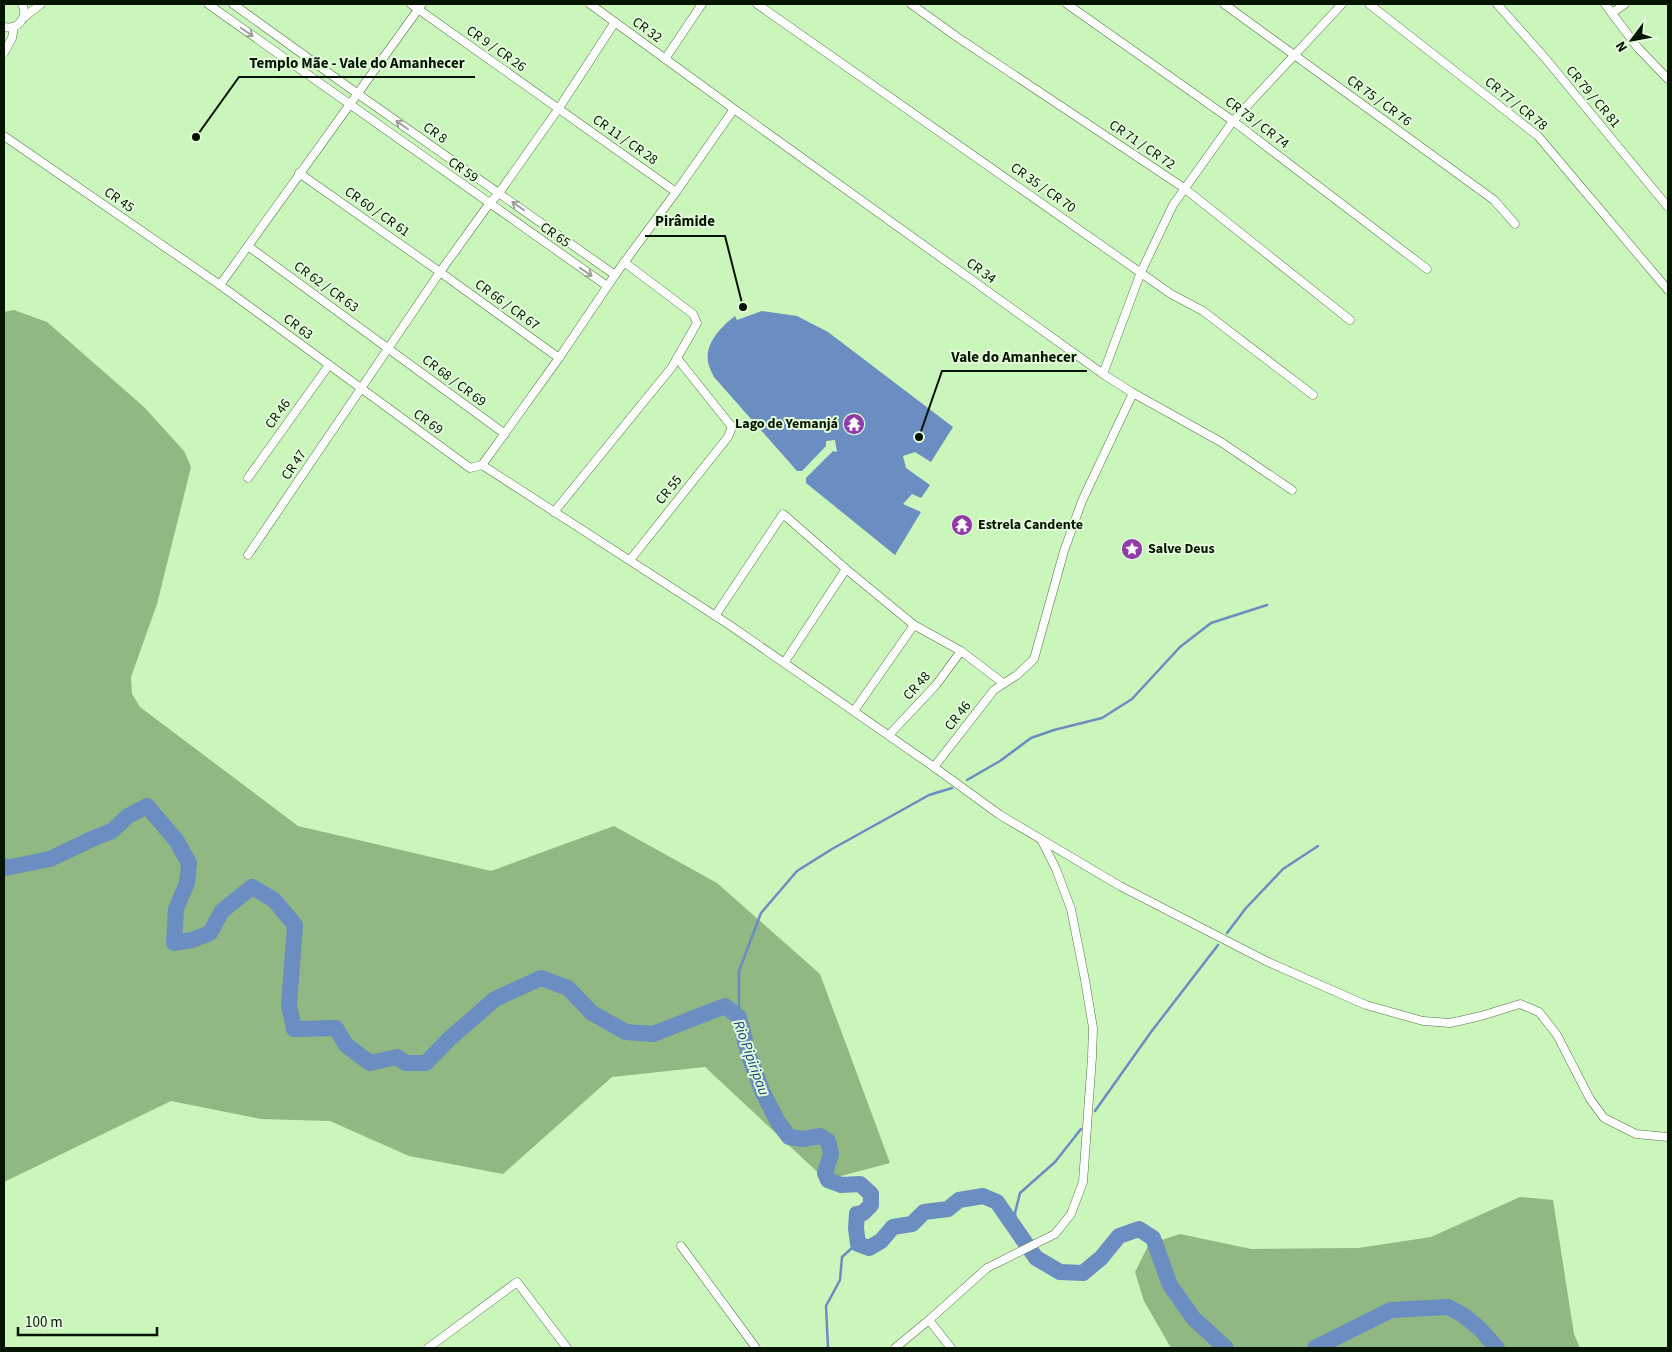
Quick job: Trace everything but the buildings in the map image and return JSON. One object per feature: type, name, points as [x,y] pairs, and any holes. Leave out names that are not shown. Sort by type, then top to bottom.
[{"type":"street","points":[[22,4],[23,18]]},
{"type":"street","points":[[4,27],[14,27],[41,4]]},
{"type":"street","name":"CR 59","points":[[208,4],[489,204]]},
{"type":"street","name":"CR 8","points":[[233,4],[615,275]]},
{"type":"street","name":"CR 9 / CR 26","points":[[411,4],[420,6],[559,108]]},
{"type":"street","name":"CR 32","points":[[590,4],[666,59]]},
{"type":"street","points":[[666,59],[702,4]]},
{"type":"street","name":"CR 35 / CR 70","points":[[757,4],[1172,294],[1203,311],[1313,395]]},
{"type":"street","name":"CR 71 / CR 72","points":[[911,4],[1184,188],[1350,320]]},
{"type":"street","name":"CR 73 / CR 74","points":[[1067,4],[1233,121],[1427,269]]},
{"type":"street","name":"CR 75 / CR 76","points":[[1224,4],[1494,200],[1515,224]]},
{"type":"street","points":[[1103,374],[1141,272],[1173,205],[1233,121],[1342,4]]},
{"type":"street","name":"CR 77 / CR 78","points":[[1369,4],[1538,136],[1668,290]]},
{"type":"street","name":"CR 79 / CR 81","points":[[1497,4],[1545,58],[1668,207]]},
{"type":"street","points":[[1605,4],[1638,48],[1668,79]]},
{"type":"street","points":[[1612,13],[1625,4]]},
{"type":"street","points":[[220,284],[420,6]]},
{"type":"street","name":"CR 47","points":[[248,555],[440,272],[559,108],[615,22]]},
{"type":"street","points":[[4,53],[12,38],[14,27]]},
{"type":"street","name":"CR 34","points":[[666,59],[1103,374],[1133,394],[1221,442],[1292,490]]},
{"type":"street","name":"CR 11 / CR 28","points":[[559,108],[676,192]]},
{"type":"street","points":[[734,109],[482,465],[784,662],[934,767],[1000,816],[1120,886],[1268,962],[1366,1005],[1423,1021],[1450,1023],[1520,1004],[1539,1012],[1557,1035],[1590,1099],[1604,1118],[1636,1134],[1668,1137]]},
{"type":"street","name":"CR 45","points":[[4,136],[220,284]]},
{"type":"street","name":"CR 60 / CR 61","points":[[299,173],[440,272]]},
{"type":"street","name":"CR 65","points":[[489,204],[607,286]]},
{"type":"street","name":"CR 62 / CR 63","points":[[248,246],[389,348]]},
{"type":"street","points":[[554,512],[672,367],[697,323],[694,314],[624,262]]},
{"type":"street","name":"CR 66 / CR 67","points":[[440,272],[559,358]]},
{"type":"street","name":"CR 63","points":[[220,284],[361,389]]},
{"type":"street","name":"CR 68 / CR 69","points":[[389,348],[505,434]]},
{"type":"street","name":"CR 55","points":[[630,560],[728,437],[732,427],[677,358]]},
{"type":"street","name":"CR 46","points":[[248,478],[329,365]]},
{"type":"street","name":"CR 69","points":[[361,389],[470,468],[482,465]]},
{"type":"street","name":"CR 46","points":[[934,767],[994,690],[1017,675],[1034,659],[1064,551],[1082,501],[1133,394]]},
{"type":"street","points":[[716,616],[783,514],[914,625],[961,651],[1003,683]]},
{"type":"street","points":[[784,662],[846,569]]},
{"type":"street","points":[[854,711],[914,625]]},
{"type":"street","name":"CR 48","points":[[888,735],[936,685],[961,651]]},
{"type":"street","points":[[894,1348],[929,1320],[987,1268],[1055,1234],[1071,1214],[1083,1182],[1092,1057],[1092,1028],[1071,909],[1056,869],[1042,841]]},
{"type":"street","points":[[681,1246],[756,1348]]},
{"type":"street","points":[[428,1348],[517,1282],[567,1348]]},
{"type":"street","points":[[929,1320],[951,1348]]},
{"type":"green space","points":[[14,310],[47,322],[144,407],[184,451],[191,467],[157,604],[131,677],[132,694],[140,707],[298,826],[491,871],[614,826],[717,883],[820,974],[890,1163],[826,1180],[705,1067],[612,1077],[503,1174],[409,1156],[330,1121],[261,1119],[171,1101],[4,1182],[4,312]]},
{"type":"green space","points":[[1520,1197],[1553,1200],[1574,1334],[1580,1348],[1171,1348],[1144,1301],[1135,1272],[1149,1244],[1180,1234],[1251,1249],[1358,1248],[1431,1237]]},
{"type":"water","name":"Lago de Yemanjá","points":[[762,311],[797,316],[828,332],[953,427],[931,462],[915,452],[903,456],[906,468],[930,485],[921,498],[912,494],[903,504],[921,512],[895,555],[806,483],[806,478],[833,451],[837,452],[835,440],[826,441],[826,446],[802,471],[797,471],[714,377],[708,364],[708,355],[715,336],[735,316],[737,320]]},
{"type":"waterway","points":[[967,780],[1000,761],[1031,738],[1102,718],[1132,699],[1180,647],[1211,623],[1267,605]]},
{"type":"waterway","points":[[739,1017],[739,971],[761,913],[797,871],[832,849],[929,795],[952,788]]},
{"type":"waterway","name":"Rio Pipiripau","points":[[4,866],[5,868],[50,859],[112,831],[128,816],[147,806],[176,840],[189,863],[187,883],[176,909],[174,943],[192,940],[210,933],[222,911],[252,887],[274,900],[295,925],[289,1005],[294,1029],[336,1028],[346,1045],[370,1063],[397,1057],[406,1063],[426,1063],[448,1040],[495,999],[541,978],[568,988],[592,1013],[626,1032],[653,1034],[725,1006],[739,1017],[749,1056],[763,1093],[778,1122],[789,1137],[803,1139],[820,1136],[828,1141],[831,1154],[825,1173],[828,1180],[841,1185],[860,1184],[871,1194],[871,1205],[863,1213],[857,1214],[858,1244],[869,1248],[881,1241],[893,1227],[912,1224],[924,1212],[948,1209],[959,1200],[983,1196],[997,1202],[1036,1258],[1060,1272],[1083,1273],[1101,1258],[1119,1236],[1139,1229],[1153,1238],[1170,1285],[1194,1319],[1226,1348]]},
{"type":"waterway","points":[[1227,933],[1246,908],[1283,869],[1318,846]]},
{"type":"waterway","points":[[1095,1111],[1151,1032],[1218,945]]},
{"type":"waterway","points":[[1018,1232],[1015,1213],[1020,1193],[1055,1162],[1081,1129]]},
{"type":"waterway","points":[[828,1348],[826,1306],[840,1280],[842,1257],[858,1244]]},
{"type":"waterway","name":"Rio Pipiripau","points":[[1315,1348],[1391,1310],[1448,1307],[1463,1315],[1479,1328],[1497,1348]]},
{"type":"place","name":"Templo Mãe - Vale do Amanhecer","points":[[196,137]]},
{"type":"place","name":"Pirâmide","points":[[743,307]]},
{"type":"place","name":"Lago de Yemanjá","points":[[854,424]]},
{"type":"place","name":"Vale do Amanhecer","points":[[919,437]]},
{"type":"place","name":"Estrela Candente","points":[[962,525]]},
{"type":"place","name":"Salve Deus","points":[[1132,549]]}]
